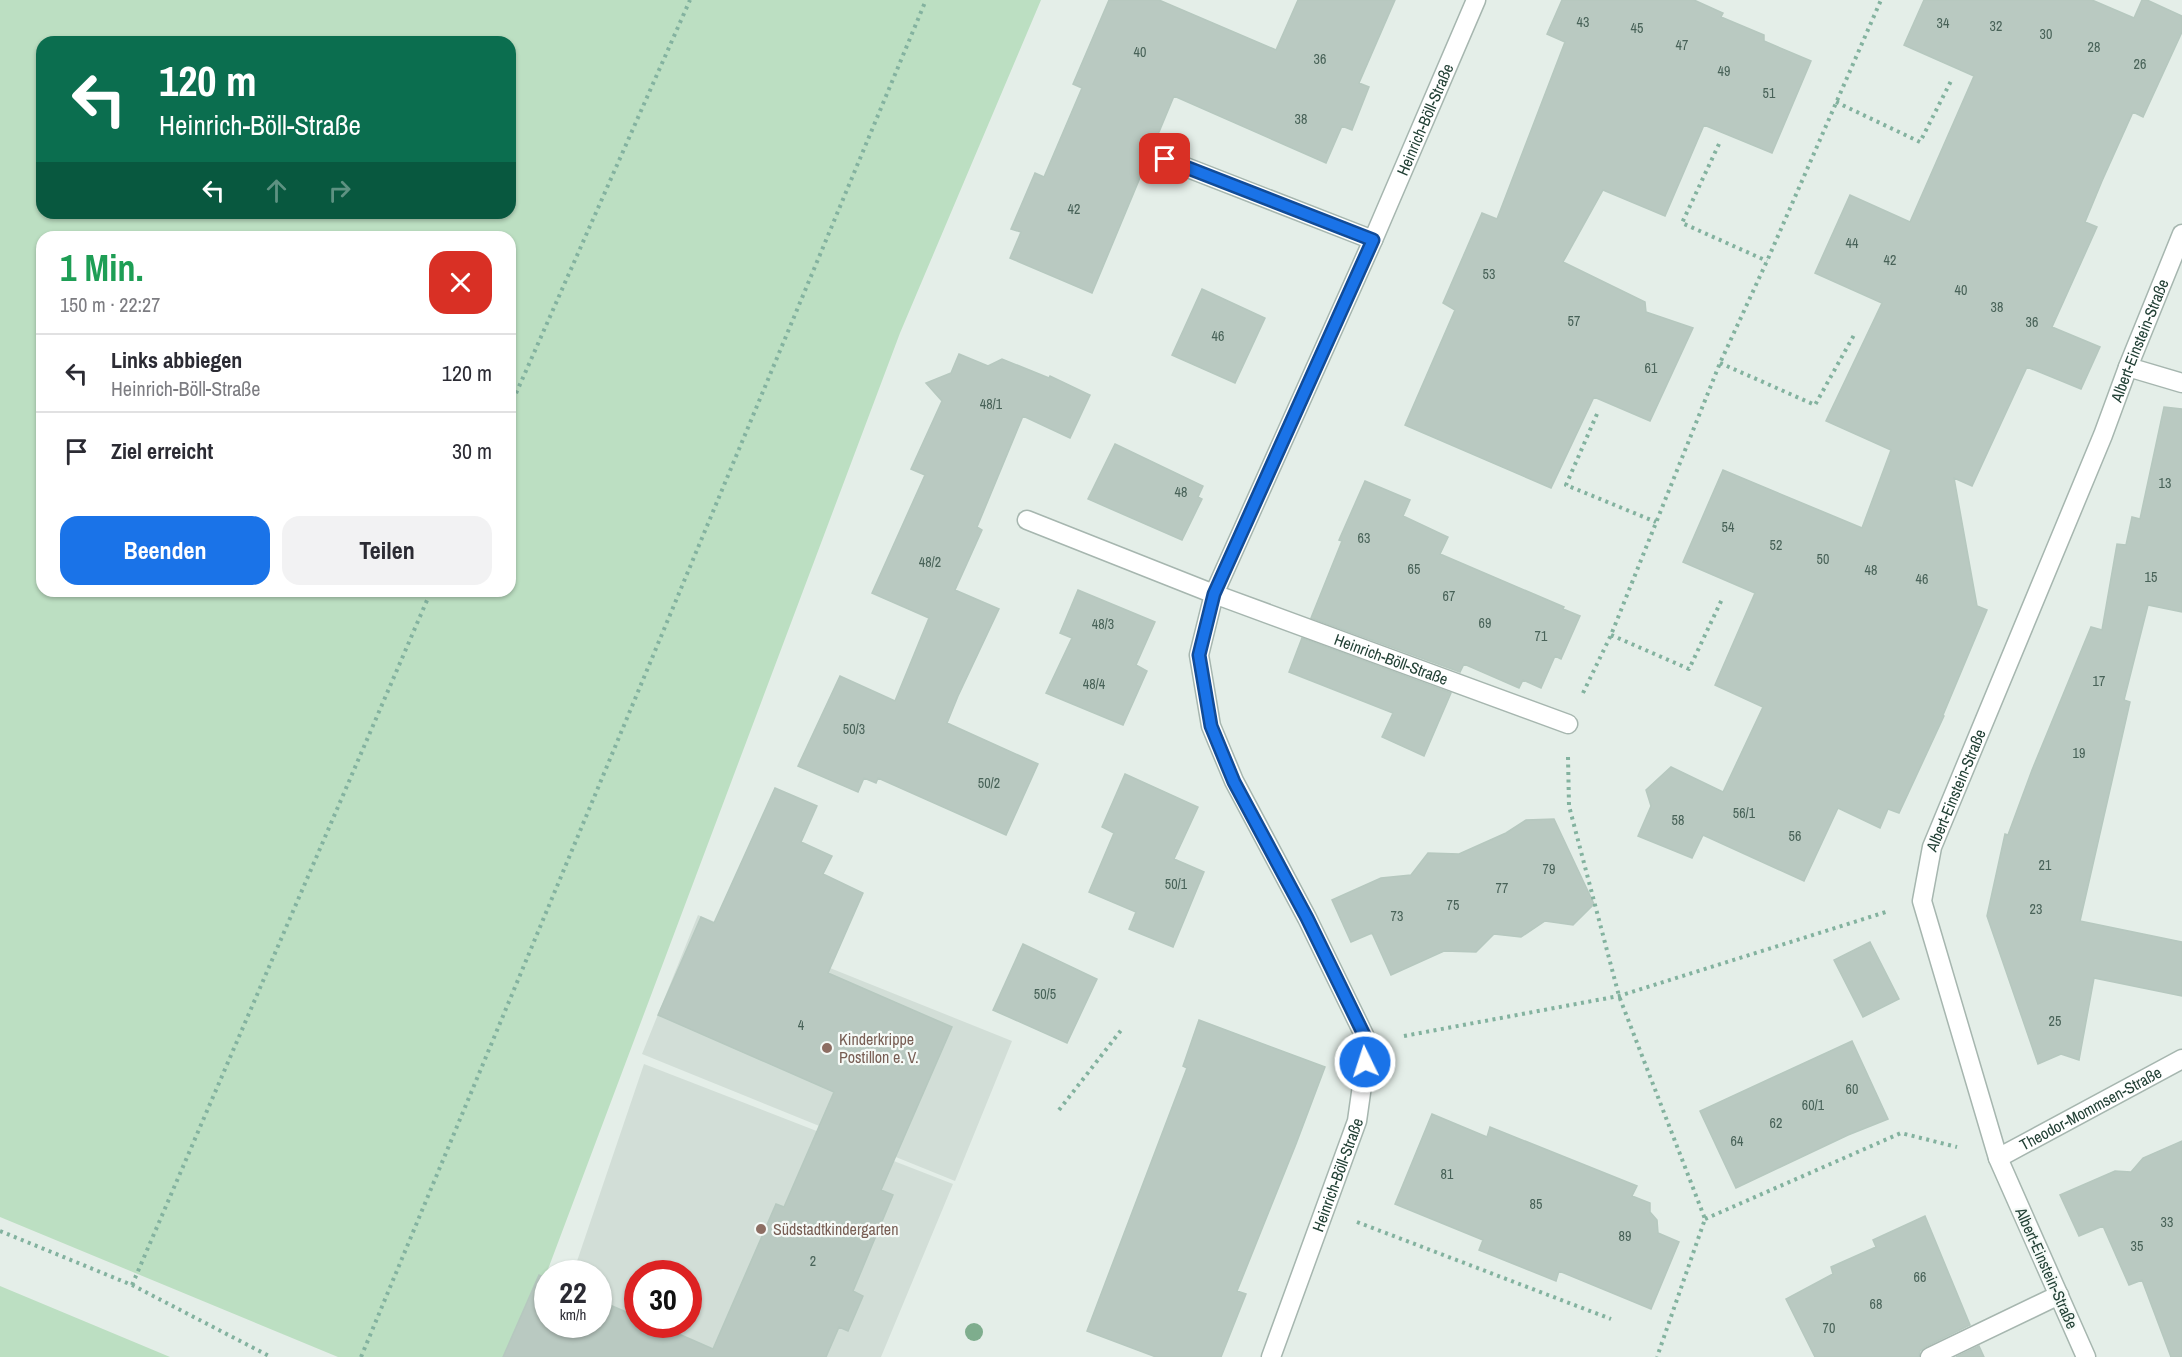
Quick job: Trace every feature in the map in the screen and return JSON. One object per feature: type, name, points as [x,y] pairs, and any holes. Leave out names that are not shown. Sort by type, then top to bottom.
[{"type":"street","name":"Heinrich-Böll-Straße","points":[[1271,1357],[1357,1121],[1368,1043],[1307,918],[1234,782],[1211,726],[1199,655],[1214,594],[1373,240],[1476,0]]},
{"type":"street","points":[[1165,159],[1373,240]]},
{"type":"street","name":"Albert-Einstein-Straße","points":[[2086,1357],[1998,1158],[1922,901],[1932,847],[2103,435],[2182,234]]},
{"type":"street","points":[[2128,367],[2182,382]]},
{"type":"street","name":"Heinrich-Böll-Straße","points":[[1027,520],[1214,594],[1568,724]]},
{"type":"street","name":"Theodor-Mommsen-Straße","points":[[1998,1158],[2182,1059]]},
{"type":"street","points":[[1930,1357],[2059,1295]]},
{"type":"path","points":[[516,393],[690,0]]},
{"type":"path","points":[[361,1357],[926,0]]},
{"type":"path","points":[[1657,1357],[1705,1219],[1619,996],[1569,806],[1568,724],[1611,635],[1719,363],[1767,261],[1881,0]]},
{"type":"path","points":[[1836,102],[1920,142],[1952,79]]},
{"type":"path","points":[[1719,144],[1682,223],[1767,261]]},
{"type":"path","points":[[1719,363],[1815,405],[1854,335]]},
{"type":"path","points":[[1597,414],[1566,486],[1656,522]]},
{"type":"path","points":[[132,1286],[428,597]]},
{"type":"path","points":[[1611,635],[1689,669],[1723,597]]},
{"type":"path","points":[[1368,1043],[1619,996],[1922,901]]},
{"type":"path","points":[[1059,1110],[1122,1029]]},
{"type":"path","points":[[1705,1219],[1901,1133],[1998,1158]]},
{"type":"path","points":[[1325,1209],[1611,1319]]},
{"type":"path","points":[[0,1231],[132,1286],[271,1357]]},
{"type":"shaded area","name":"Kinderkrippe Postillon e. V.","points":[[698,915],[1012,1041],[955,1181],[642,1054]]},
{"type":"shaded area","name":"Südstadtkindergarten","points":[[644,1064],[953,1184],[881,1357],[545,1357],[576,1338],[612,1338],[612,1260],[577,1260]]},
{"type":"green space","points":[[0,0],[1041,0],[900,333],[551,1260],[534,1260],[534,1306],[515,1357],[338,1357],[0,1217]]},
{"type":"green space","points":[[0,1286],[170,1357],[0,1357]]},
{"type":"building","points":[[1109,0],[1159,0],[1276,50],[1298,0],[1395,0],[1359,83],[1369,87],[1352,130],[1342,126],[1326,163],[1174,96],[1092,293],[1010,258],[1021,232],[1011,229],[1035,173],[1044,177],[1082,88],[1073,84]]},
{"type":"building","points":[[1562,0],[1694,0],[1723,13],[1721,17],[1764,35],[1764,41],[1811,61],[1772,153],[1704,125],[1665,216],[1603,190],[1563,262],[1645,302],[1646,312],[1693,328],[1650,421],[1594,397],[1551,488],[1405,425],[1455,310],[1443,303],[1482,213],[1497,219],[1565,42],[1547,34]]},
{"type":"building","points":[[1924,0],[2092,0],[2134,18],[2142,0],[2147,0],[2182,16],[2182,32],[2143,117],[2133,112],[2102,181],[2085,222],[2097,227],[2052,327],[2100,347],[2081,389],[2027,367],[1972,486],[1954,478],[1977,606],[1987,610],[1944,716],[1899,813],[1888,809],[1880,828],[1838,808],[1804,881],[1703,835],[1692,858],[1638,836],[1651,806],[1646,790],[1671,767],[1723,792],[1763,707],[1715,685],[1755,593],[1683,562],[1723,470],[1862,528],[1891,450],[1826,421],[1882,303],[1815,273],[1850,195],[1910,222],[1974,76],[1904,45]]},
{"type":"building","points":[[1202,289],[1265,318],[1235,383],[1172,355]]},
{"type":"building","points":[[959,354],[988,366],[1002,359],[1049,378],[1050,376],[1090,395],[1070,438],[1023,416],[977,527],[982,530],[955,590],[999,609],[947,723],[1038,764],[1006,835],[878,778],[876,783],[864,778],[858,792],[798,766],[840,676],[895,701],[929,618],[872,593],[925,475],[911,469],[942,401],[926,383],[951,373]]},
{"type":"building","points":[[2164,407],[2182,409],[2182,612],[2148,605],[2124,700],[2130,702],[2080,921],[2182,942],[2182,996],[2094,978],[2079,1060],[2061,1054],[2038,1064],[1987,916],[2005,834],[2008,835],[2091,627],[2102,630],[2117,544],[2126,545],[2132,517],[2140,519]]},
{"type":"building","points":[[1115,444],[1203,486],[1198,497],[1202,499],[1182,540],[1088,499]]},
{"type":"building","points":[[1365,481],[1410,500],[1403,516],[1448,537],[1440,554],[1580,616],[1561,659],[1555,656],[1541,688],[1523,680],[1519,688],[1464,664],[1460,672],[1311,618],[1342,541],[1339,540]]},
{"type":"building","points":[[1078,590],[1155,622],[1136,665],[1147,671],[1123,725],[1046,693],[1072,638],[1060,633]]},
{"type":"building","points":[[1302,638],[1451,693],[1424,756],[1382,737],[1393,713],[1289,672]]},
{"type":"building","points":[[1125,774],[1198,807],[1174,859],[1204,872],[1173,947],[1129,929],[1136,912],[1089,892],[1114,833],[1102,827]]},
{"type":"building","points":[[775,788],[817,806],[801,842],[832,856],[823,874],[863,893],[828,973],[952,1027],[881,1190],[893,1195],[853,1291],[863,1296],[848,1331],[839,1327],[826,1357],[503,1357],[534,1286],[534,1338],[612,1338],[612,1306],[624,1311],[624,1338],[688,1338],[713,1349],[776,1204],[784,1207],[834,1092],[658,1015],[701,917],[714,923]]},
{"type":"building","points":[[1554,819],[1594,904],[1573,925],[1545,921],[1521,937],[1494,934],[1476,952],[1444,951],[1391,975],[1372,933],[1351,942],[1332,900],[1381,878],[1411,875],[1428,853],[1459,854],[1506,833],[1526,820]]},
{"type":"building","points":[[1870,942],[1899,999],[1863,1017],[1834,960]]},
{"type":"building","points":[[1023,944],[1097,979],[1067,1043],[993,1010]]},
{"type":"building","points":[[1199,1020],[1325,1067],[1237,1291],[1246,1294],[1221,1357],[1156,1357],[1087,1331],[1187,1068],[1183,1066]]},
{"type":"building","points":[[1852,1041],[1888,1119],[1848,1135],[1736,1188],[1700,1111]]},
{"type":"building","points":[[1432,1114],[1487,1137],[1490,1127],[1637,1186],[1632,1196],[1650,1203],[1650,1212],[1657,1220],[1658,1233],[1679,1242],[1651,1309],[1559,1271],[1556,1281],[1479,1250],[1483,1240],[1395,1204]]},
{"type":"building","points":[[2182,1141],[2182,1357],[2171,1357],[2142,1280],[2129,1285],[2103,1226],[2079,1236],[2060,1195],[2115,1171],[2131,1172],[2143,1158]]},
{"type":"building","points":[[1925,1216],[1970,1325],[1925,1347],[1920,1351],[1919,1357],[1815,1357],[1786,1299],[1833,1274],[1831,1267],[1876,1247],[1873,1240]]},
{"type":"building","points":[[1979,1346],[1984,1357],[1956,1357]]},
{"type":"place","name":"Kinderkrippe Postillon e. V.","points":[[827,1048]]},
{"type":"place","name":"Südstadtkindergarten","points":[[761,1229]]},
{"type":"route","points":[[1165,159],[1373,240],[1214,594],[1199,655],[1211,726],[1234,782],[1307,918],[1368,1043],[1365,1062]]}]
